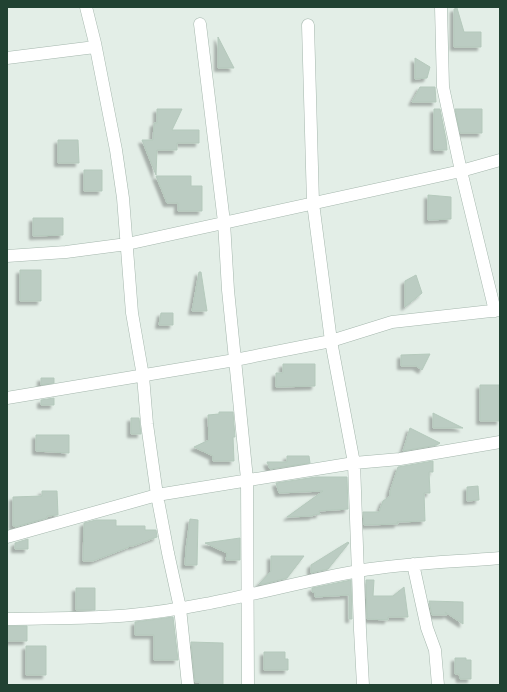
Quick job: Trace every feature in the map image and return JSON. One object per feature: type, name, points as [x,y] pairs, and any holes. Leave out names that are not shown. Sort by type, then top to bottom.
[{"type":"street","points":[[86,7],[116,150],[123,198],[132,313],[143,376],[147,424],[157,495],[180,608],[188,685]]},
{"type":"street","points":[[7,398],[235,360],[331,340],[392,322],[497,311],[461,171],[443,87],[441,7]]},
{"type":"street","points":[[200,24],[224,222],[228,290],[247,479],[248,685]]},
{"type":"street","points":[[308,25],[313,203],[331,340],[354,463],[363,685]]},
{"type":"street","points":[[7,58],[95,47]]},
{"type":"street","points":[[7,256],[66,252],[127,244],[461,171],[500,160]]},
{"type":"street","points":[[7,537],[157,495],[247,479],[354,463],[400,460],[500,442]]},
{"type":"street","points":[[7,619],[132,615],[180,608],[248,595],[359,571],[413,564],[500,558]]},
{"type":"street","points":[[413,564],[427,628],[435,650],[438,685]]},
{"type":"building","points":[[457,8],[464,32],[481,32],[481,47],[454,47],[454,9]]},
{"type":"building","points":[[218,37],[234,68],[218,68]]},
{"type":"building","points":[[415,58],[430,67],[427,78],[415,79]]},
{"type":"building","points":[[420,87],[435,87],[436,102],[412,102]]},
{"type":"building","points":[[157,109],[182,109],[172,130],[199,130],[199,143],[177,143],[177,150],[157,150],[156,175],[142,140],[153,140],[154,123],[157,123]]},
{"type":"building","points":[[434,109],[440,109],[447,150],[434,150]]},
{"type":"building","points":[[455,109],[482,109],[482,133],[460,133]]},
{"type":"building","points":[[58,140],[78,140],[79,163],[58,163]]},
{"type":"building","points":[[84,170],[102,170],[102,191],[84,191]]},
{"type":"building","points":[[156,176],[191,176],[191,186],[202,186],[202,211],[178,211],[178,203],[167,203]]},
{"type":"building","points":[[428,195],[451,197],[451,219],[428,220]]},
{"type":"building","points":[[33,218],[63,218],[63,235],[33,236]]},
{"type":"building","points":[[20,270],[41,270],[41,301],[20,301]]},
{"type":"building","points":[[199,272],[201,272],[207,311],[192,311]]},
{"type":"building","points":[[416,275],[422,293],[405,307],[405,281]]},
{"type":"building","points":[[161,313],[173,313],[173,325],[159,325]]},
{"type":"building","points":[[430,354],[422,370],[416,366],[401,366],[401,355]]},
{"type":"building","points":[[283,364],[315,364],[315,386],[276,387],[276,373],[283,373]]},
{"type":"building","points":[[41,378],[54,378],[54,383],[41,385]]},
{"type":"building","points":[[480,385],[500,385],[500,421],[480,421]]},
{"type":"building","points":[[54,398],[54,405],[41,405],[41,400]]},
{"type":"building","points":[[219,412],[233,412],[235,437],[233,437],[234,461],[213,461],[213,456],[194,447],[209,440],[208,415],[219,414]]},
{"type":"building","points":[[433,413],[463,428],[433,428]]},
{"type":"building","points":[[131,418],[139,418],[141,434],[131,434]]},
{"type":"building","points":[[410,428],[440,443],[437,445],[403,451]]},
{"type":"building","points":[[36,435],[69,435],[69,453],[36,451]]},
{"type":"building","points":[[287,456],[309,456],[310,463],[270,469],[267,462],[287,462]]},
{"type":"building","points":[[433,461],[433,472],[429,472],[430,493],[424,493],[425,521],[397,522],[398,524],[364,525],[363,512],[379,512],[383,501],[390,496],[390,491],[398,467]]},
{"type":"building","points":[[316,477],[347,477],[348,509],[319,511],[320,514],[313,516],[287,517],[323,491],[279,493],[276,483]]},
{"type":"building","points":[[478,486],[479,500],[467,501],[467,487]]},
{"type":"building","points":[[42,491],[57,491],[58,515],[47,516],[47,518],[15,527],[13,526],[13,497],[42,496]]},
{"type":"building","points":[[190,519],[198,520],[197,565],[185,565]]},
{"type":"building","points":[[96,520],[116,520],[116,526],[145,526],[145,530],[156,530],[157,537],[133,546],[129,546],[93,561],[83,561],[84,523]]},
{"type":"building","points":[[240,538],[240,560],[226,560],[227,553],[205,543]]},
{"type":"building","points":[[28,539],[28,549],[15,549],[15,543]]},
{"type":"building","points":[[348,542],[349,543],[328,569],[311,573],[311,565]]},
{"type":"building","points":[[271,556],[304,556],[287,578],[259,584],[271,571]]},
{"type":"building","points":[[351,580],[352,619],[349,619],[349,595],[315,597],[315,593],[312,592],[312,588]]},
{"type":"building","points":[[366,580],[374,580],[373,596],[393,596],[404,587],[408,617],[388,617],[388,620],[367,619]]},
{"type":"building","points":[[76,588],[95,588],[95,610],[76,610]]},
{"type":"building","points":[[429,601],[463,602],[463,624],[445,612],[447,615],[432,615]]},
{"type":"building","points":[[173,617],[178,660],[154,660],[154,635],[135,635],[135,622]]},
{"type":"building","points":[[7,626],[27,626],[27,641],[7,641]]},
{"type":"building","points":[[191,642],[223,643],[223,685],[200,685],[200,682],[195,682]]},
{"type":"building","points":[[26,646],[46,646],[46,675],[26,675]]},
{"type":"building","points":[[264,652],[285,652],[285,659],[288,659],[288,670],[264,670]]},
{"type":"building","points":[[455,658],[466,658],[466,660],[471,660],[471,679],[460,679],[459,674],[455,674]]}]
